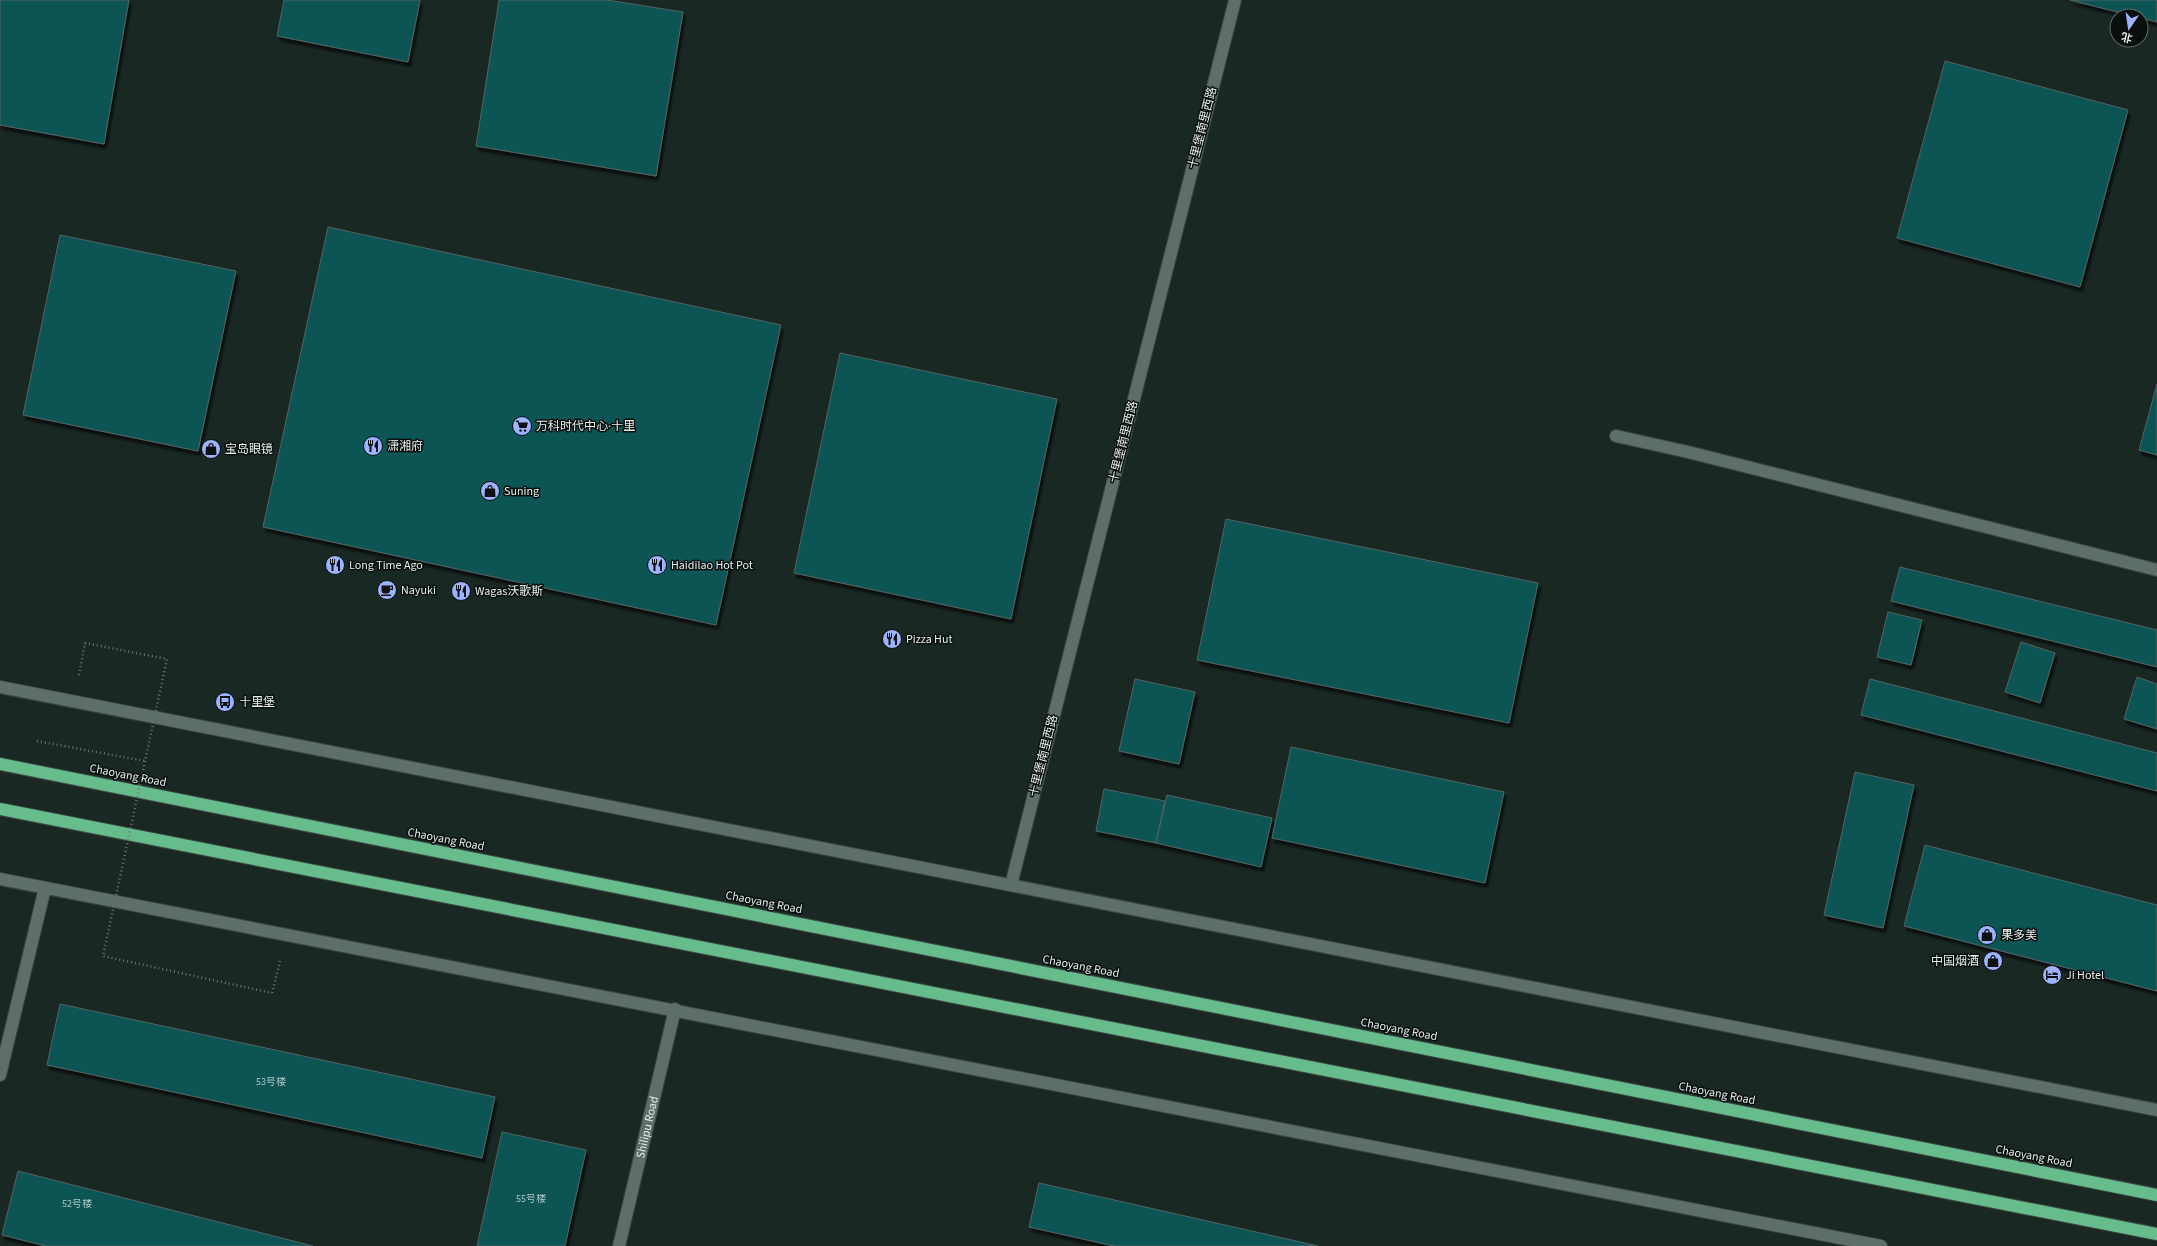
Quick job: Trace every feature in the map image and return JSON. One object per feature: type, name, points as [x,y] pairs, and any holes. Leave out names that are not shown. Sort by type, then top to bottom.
[{"type":"highway","name":"Chaoyang Road","points":[[0,764],[2157,1195]]},
{"type":"highway","points":[[0,809],[2157,1234]]},
{"type":"street","name":"十里堡南里西路","points":[[1011,885],[1235,0]]},
{"type":"street","points":[[1616,436],[1696,454],[2157,570]]},
{"type":"street","points":[[0,687],[2157,1110]]},
{"type":"street","points":[[0,878],[1882,1246]]},
{"type":"street","points":[[0,1075],[45,888]]},
{"type":"street","name":"Shilipu Road","points":[[619,1246],[675,1010]]},
{"type":"path","points":[[74,701],[85,643],[167,659],[103,956],[272,993],[286,935]]},
{"type":"path","points":[[37,741],[145,761]]},
{"type":"building","points":[[0,0],[129,0],[104,144],[0,125]]},
{"type":"building","points":[[284,0],[420,0],[408,62],[277,36]]},
{"type":"building","points":[[499,0],[607,0],[683,12],[656,176],[476,146]]},
{"type":"building","points":[[2070,0],[2157,0],[2157,22],[2149,20],[2149,8],[2109,8],[2109,10]]},
{"type":"building","points":[[1945,61],[2128,110],[2080,287],[1897,238]]},
{"type":"building","name":"万科时代中心·十里","points":[[328,227],[781,325],[716,625],[263,527]]},
{"type":"building","points":[[60,235],[236,271],[198,451],[23,415]]},
{"type":"building","points":[[840,353],[1057,399],[1011,619],[794,573]]},
{"type":"building","points":[[2157,384],[2157,455],[2139,450]]},
{"type":"building","points":[[1226,519],[1538,583],[1509,723],[1197,660]]},
{"type":"building","points":[[1900,567],[2157,630],[2157,667],[1891,601]]},
{"type":"building","points":[[1888,612],[1922,620],[1911,665],[1877,657]]},
{"type":"building","points":[[2021,642],[2055,653],[2040,703],[2005,692]]},
{"type":"building","points":[[2137,677],[2157,684],[2157,729],[2124,719]]},
{"type":"building","points":[[1135,679],[1195,692],[1179,764],[1119,751]]},
{"type":"building","points":[[1870,679],[2157,753],[2157,791],[1861,715]]},
{"type":"building","points":[[1291,747],[1504,792],[1485,883],[1272,838]]},
{"type":"building","points":[[1855,772],[1914,785],[1883,928],[1824,915]]},
{"type":"building","points":[[1104,789],[1165,801],[1156,843],[1096,831]]},
{"type":"building","points":[[1167,795],[1272,818],[1261,867],[1156,843]]},
{"type":"building","points":[[1925,845],[2157,905],[2157,991],[1904,926]]},
{"type":"building","points":[[60,1004],[495,1097],[482,1158],[47,1065]]},
{"type":"building","points":[[502,1132],[586,1150],[565,1246],[477,1246]]},
{"type":"building","points":[[18,1171],[313,1246],[46,1246],[2,1235]]},
{"type":"building","points":[[1039,1183],[1318,1246],[1114,1246],[1029,1227]]},
{"type":"place","name":"万科时代中心·十里","points":[[522,426]]},
{"type":"place","name":"潇湘府","points":[[373,446]]},
{"type":"place","name":"宝岛眼镜","points":[[211,449]]},
{"type":"place","name":"Suning","points":[[490,491]]},
{"type":"place","name":"Long Time Ago","points":[[335,565]]},
{"type":"place","name":"Haidilao Hot Pot","points":[[657,565]]},
{"type":"place","name":"Nayuki","points":[[387,590]]},
{"type":"place","name":"Wagas沃歌斯","points":[[461,591]]},
{"type":"place","name":"Pizza Hut","points":[[892,639]]},
{"type":"place","name":"十里堡","points":[[225,702]]},
{"type":"place","name":"果多美","points":[[1987,935]]},
{"type":"place","name":"中国烟酒","points":[[1993,961]]},
{"type":"place","name":"Ji Hotel","points":[[2052,975]]}]
